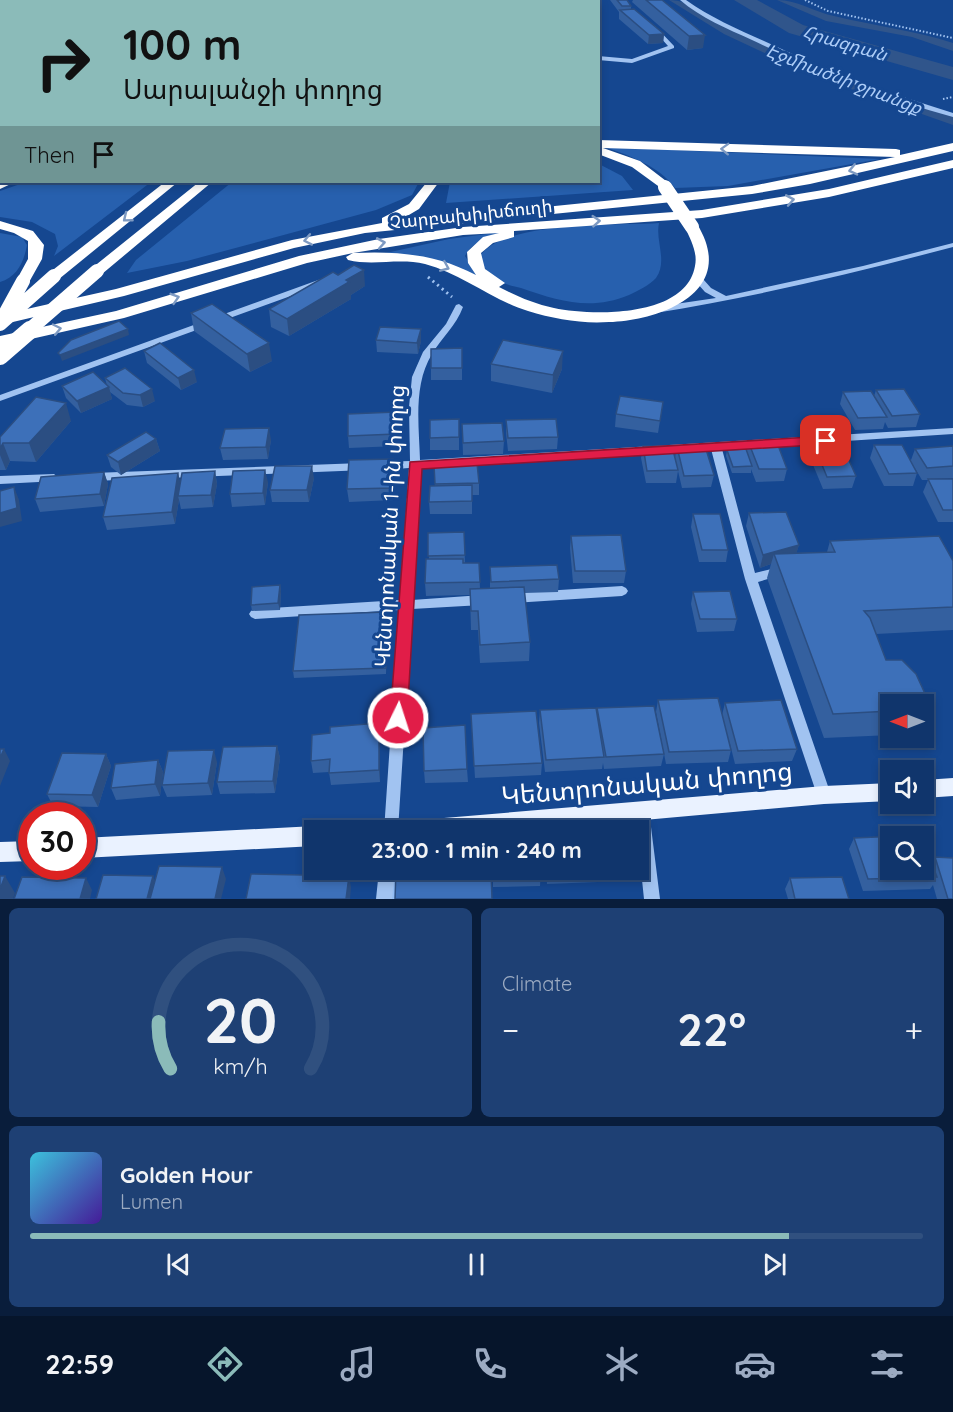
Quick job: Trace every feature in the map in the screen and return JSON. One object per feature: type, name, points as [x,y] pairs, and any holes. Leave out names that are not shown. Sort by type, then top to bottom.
[{"type":"highway","points":[[600,144],[845,153],[931,152]]},
{"type":"highway","name":"Չարբախի խճուղի","points":[[0,323],[119,293],[292,244],[365,229],[752,190],[810,180],[953,147]]},
{"type":"highway","points":[[304,259],[385,256],[425,260],[445,266],[496,293],[570,316],[619,317],[651,311],[675,302],[700,281],[705,254],[659,188],[636,164],[600,151]]},
{"type":"highway","points":[[600,157],[632,169],[659,188]]},
{"type":"highway","name":"Չարբախի խճուղի","points":[[0,341],[120,315],[304,259],[421,236],[702,214],[829,193],[953,164]]},
{"type":"highway","points":[[0,323],[54,276],[171,183]]},
{"type":"highway","points":[[0,356],[97,270],[205,183]]},
{"type":"highway","points":[[365,229],[403,214],[424,199],[432,183]]},
{"type":"highway","points":[[561,224],[488,240],[474,252],[473,260],[478,271],[490,280],[555,304],[595,310],[634,306],[654,300],[671,291],[689,274],[693,266],[693,250],[686,228]]},
{"type":"highway","points":[[0,225],[25,232],[34,237],[39,245],[37,255],[0,323]]},
{"type":"main road","points":[[934,788],[953,787]]},
{"type":"main road","name":"Կենտրոնական փողոց","points":[[537,820],[824,795],[880,792]]},
{"type":"main road","points":[[96,847],[304,837]]},
{"type":"main road","points":[[0,852],[18,851]]},
{"type":"street","points":[[683,0],[716,20],[786,55],[856,83],[953,115]]},
{"type":"street","points":[[600,58],[632,61],[672,47],[647,21]]},
{"type":"street","points":[[651,311],[725,299],[864,268],[953,244]]},
{"type":"street","points":[[0,398],[337,276]]},
{"type":"street","points":[[700,281],[708,290],[725,299]]},
{"type":"street","name":"Կենտրոնական 1-ին փողոց","points":[[392,820],[415,465],[414,405],[418,376],[428,352],[446,333],[459,307]]},
{"type":"street","points":[[83,477],[415,465],[953,431]]},
{"type":"street","points":[[716,447],[751,579],[824,795]]},
{"type":"street","points":[[0,480],[71,478]]},
{"type":"street","points":[[751,579],[797,567]]},
{"type":"street","points":[[255,614],[622,591]]},
{"type":"street","points":[[642,811],[652,899]]},
{"type":"street","points":[[384,899],[386,880]]},
{"type":"path","points":[[805,0],[828,11],[953,38]]},
{"type":"path","points":[[425,276],[449,292],[459,307]]},
{"type":"shaded area","points":[[605,147],[880,159],[728,186],[675,188],[652,168]]},
{"type":"shaded area","points":[[600,165],[622,176],[633,190],[446,203],[450,183],[600,183]]},
{"type":"shaded area","points":[[23,183],[150,183],[54,256],[58,246],[55,234],[32,222],[0,217],[0,191]]},
{"type":"shaded area","points":[[231,183],[418,183],[412,195],[376,210],[187,261],[127,273],[136,260]]},
{"type":"shaded area","points":[[659,223],[661,265],[656,278],[629,295],[615,300],[588,303],[561,300],[504,284],[490,274],[479,257],[492,245],[511,236],[535,231],[590,225]]},
{"type":"shaded area","points":[[510,231],[478,242],[465,256],[481,281],[435,261],[386,253],[449,239]]},
{"type":"shaded area","points":[[0,233],[22,237],[27,245],[19,268],[6,280],[0,282]]},
{"type":"building","points":[[617,0],[627,0],[631,6],[622,6]]},
{"type":"building","points":[[646,0],[662,0],[705,35],[689,36]]},
{"type":"building","points":[[634,9],[664,34],[649,35],[620,10]]},
{"type":"building","points":[[354,265],[364,270],[346,280],[349,282],[287,319],[269,309],[333,272],[338,275]]},
{"type":"building","points":[[212,304],[269,343],[247,354],[191,313]]},
{"type":"building","points":[[119,321],[128,329],[60,355],[58,353],[71,340]]},
{"type":"building","points":[[380,327],[421,329],[417,343],[376,340]]},
{"type":"building","points":[[503,340],[563,351],[553,375],[491,364]]},
{"type":"building","points":[[160,343],[194,370],[178,378],[144,351]]},
{"type":"building","points":[[462,348],[462,368],[431,368],[431,349]]},
{"type":"building","points":[[125,368],[152,389],[140,395],[123,393],[105,378]]},
{"type":"building","points":[[93,372],[109,387],[77,401],[62,386]]},
{"type":"building","points":[[904,389],[920,414],[892,416],[876,390]]},
{"type":"building","points":[[871,391],[887,417],[858,418],[843,392]]},
{"type":"building","points":[[620,396],[663,402],[660,421],[616,414]]},
{"type":"building","points":[[36,397],[66,403],[29,443],[3,443],[0,449],[0,437]]},
{"type":"building","points":[[396,412],[396,434],[348,436],[348,414]]},
{"type":"building","points":[[459,419],[459,437],[430,438],[430,420]]},
{"type":"building","points":[[556,419],[558,437],[508,438],[506,420]]},
{"type":"building","points":[[502,423],[504,441],[463,443],[462,424]]},
{"type":"building","points":[[269,428],[266,447],[220,448],[225,429]]},
{"type":"building","points":[[146,432],[156,439],[118,462],[107,455]]},
{"type":"building","points":[[776,440],[787,469],[759,469],[748,441]]},
{"type":"building","points":[[874,445],[902,445],[917,473],[889,474]]},
{"type":"building","points":[[643,446],[672,446],[678,470],[647,471]]},
{"type":"building","points":[[705,446],[714,475],[684,476],[677,447]]},
{"type":"building","points":[[953,446],[953,466],[927,468],[915,449]]},
{"type":"building","points":[[843,447],[856,476],[827,477],[815,448]]},
{"type":"building","points":[[746,449],[752,466],[733,467],[727,450]]},
{"type":"building","points":[[393,459],[393,488],[347,489],[349,460]]},
{"type":"building","points":[[477,463],[479,483],[435,484],[434,465]]},
{"type":"building","points":[[275,466],[312,466],[307,490],[270,490]]},
{"type":"building","points":[[265,470],[263,493],[230,494],[233,471]]},
{"type":"building","points":[[215,471],[211,495],[178,496],[182,473]]},
{"type":"building","points":[[104,472],[100,494],[35,499],[41,477]]},
{"type":"building","points":[[178,473],[172,512],[103,517],[112,478]]},
{"type":"building","points":[[928,479],[953,479],[953,510],[943,510]]},
{"type":"building","points":[[472,485],[472,501],[429,502],[430,486]]},
{"type":"building","points":[[14,487],[17,508],[0,513],[0,491]]},
{"type":"building","points":[[786,512],[799,545],[763,555],[749,513]]},
{"type":"building","points":[[693,514],[720,514],[728,550],[702,550]]},
{"type":"building","points":[[464,532],[465,555],[428,556],[428,533]]},
{"type":"building","points":[[621,535],[626,571],[575,571],[571,536]]},
{"type":"building","points":[[939,536],[953,561],[953,607],[864,611],[870,618],[886,660],[902,660],[916,674],[925,694],[880,694],[880,712],[833,714],[774,554],[835,552],[830,541]]},
{"type":"building","points":[[426,559],[463,559],[463,563],[479,563],[480,582],[425,583]]},
{"type":"building","points":[[557,565],[559,579],[491,582],[490,567]]},
{"type":"building","points":[[280,585],[278,603],[251,605],[252,587]]},
{"type":"building","points":[[524,587],[530,642],[480,645],[478,611],[471,611],[470,589]]},
{"type":"building","points":[[730,591],[737,619],[700,619],[693,592]]},
{"type":"building","points":[[387,612],[386,668],[293,671],[299,615]]},
{"type":"building","points":[[718,698],[731,750],[669,752],[658,700]]},
{"type":"building","points":[[781,700],[797,749],[738,751],[725,703]]},
{"type":"building","points":[[654,706],[664,754],[606,757],[597,708]]},
{"type":"building","points":[[596,708],[604,757],[546,760],[540,710]]},
{"type":"building","points":[[536,711],[542,763],[474,766],[471,714]]},
{"type":"building","points":[[379,723],[379,770],[329,773],[330,759],[311,761],[312,735],[330,733],[330,727]]},
{"type":"building","points":[[465,725],[467,769],[424,771],[423,728]]},
{"type":"building","points":[[277,746],[273,781],[217,782],[223,747]]},
{"type":"building","points":[[214,750],[208,783],[162,785],[168,751]]},
{"type":"building","points":[[62,753],[106,754],[92,795],[47,794]]},
{"type":"building","points":[[158,760],[155,784],[111,788],[115,764]]},
{"type":"building","points":[[880,837],[880,879],[868,879],[854,838]]},
{"type":"building","points":[[935,857],[953,858],[953,899],[948,899]]},
{"type":"building","points":[[159,866],[222,867],[215,899],[150,899]]},
{"type":"building","points":[[251,874],[304,875],[304,880],[348,880],[346,899],[246,899]]},
{"type":"building","points":[[103,875],[153,876],[147,899],[96,899]]},
{"type":"building","points":[[0,876],[5,876],[0,889]]},
{"type":"building","points":[[842,877],[849,899],[795,899],[790,878]]},
{"type":"building","points":[[21,880],[85,880],[80,899],[14,899]]},
{"type":"building","points":[[396,880],[491,880],[492,899],[395,899]]},
{"type":"waterway","name":"Էջմիածնի ջրանցք","points":[[674,0],[728,32],[818,73],[953,121]]},
{"type":"waterway","name":"Հրազդան","points":[[743,0],[796,29],[953,74]]},
{"type":"waterway","points":[[782,0],[830,19],[914,34],[953,47]]},
{"type":"waterway","points":[[393,899],[394,880]]},
{"type":"route","points":[[398,718],[415,465],[826,441]]}]
